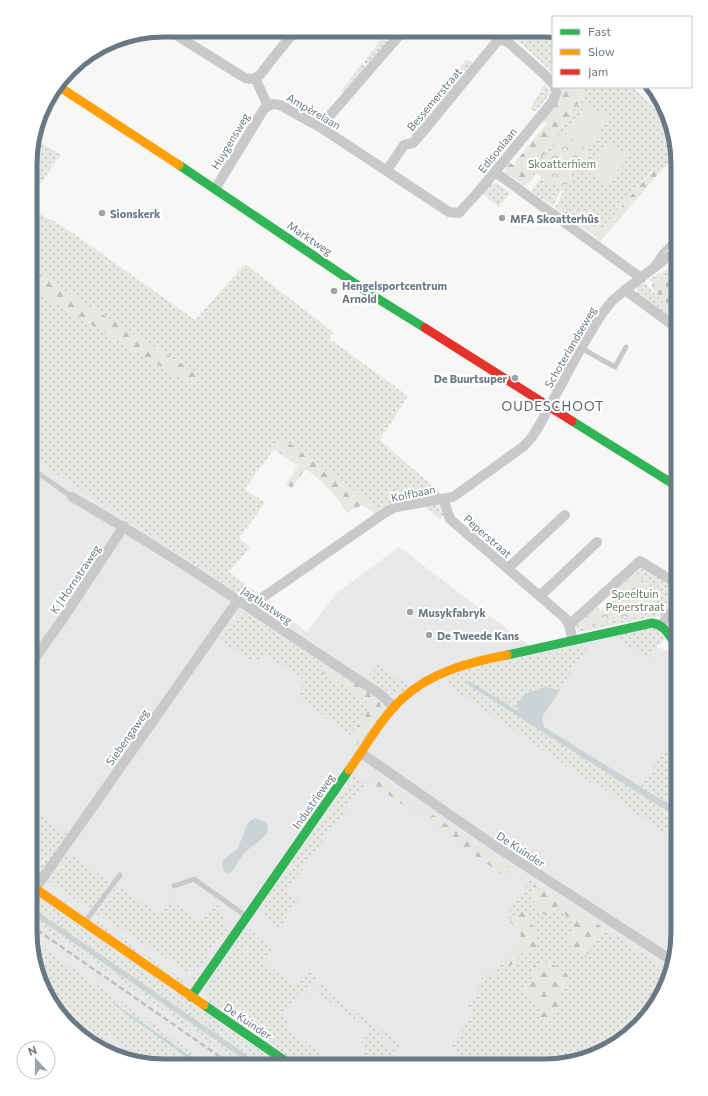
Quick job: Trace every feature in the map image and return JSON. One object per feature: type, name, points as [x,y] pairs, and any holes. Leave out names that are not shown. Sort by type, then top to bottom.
[{"type":"street","points":[[186,37],[245,78],[249,79],[260,75],[290,37]]},
{"type":"street","points":[[320,127],[398,37]]},
{"type":"street","points":[[496,37],[508,42],[552,83]]},
{"type":"street","name":"Bessemerstraat","points":[[387,170],[404,145],[413,143],[499,39]]},
{"type":"street","points":[[255,78],[268,106]]},
{"type":"street","name":"Marktweg","points":[[62,88],[215,189],[375,297],[671,482]]},
{"type":"street","name":"Edisonlaan","points":[[459,213],[480,190],[553,101],[556,93],[555,88]]},
{"type":"street","name":"Ampèrelaan","points":[[268,106],[273,104],[280,105],[320,127],[450,212],[459,213]]},
{"type":"street","name":"Huygensweg","points":[[215,189],[264,109],[268,106]]},
{"type":"street","points":[[495,172],[641,278]]},
{"type":"street","name":"Schoterlandseweg","points":[[550,406],[581,348],[601,315],[612,301],[650,271],[671,260]]},
{"type":"street","points":[[624,290],[671,324]]},
{"type":"street","name":"Kolfbaan","points":[[253,610],[259,600],[386,512],[396,507],[453,497],[524,446],[539,426],[550,406]]},
{"type":"street","name":"Jagtlustweg","points":[[72,497],[124,526],[238,600],[380,694],[394,707]]},
{"type":"street","name":"Peperstraat","points":[[444,499],[450,519],[565,618],[569,625],[573,640]]},
{"type":"street","name":"Peperstraat","points":[[508,568],[565,515]]},
{"type":"street","name":"K J Hornstraweg","points":[[37,655],[124,526]]},
{"type":"street","points":[[540,596],[597,542]]},
{"type":"street","points":[[569,625],[640,561],[671,580]]},
{"type":"street","name":"Siebengaweg","points":[[37,881],[238,600]]},
{"type":"street","points":[[671,613],[661,625],[668,632],[671,639]]},
{"type":"street","name":"Industrieweg","points":[[191,997],[394,707],[419,685],[433,676],[451,668],[478,661],[652,622],[661,625]]},
{"type":"street","name":"De Kuinder","points":[[361,753],[492,844],[669,958]]},
{"type":"street","points":[[37,890],[191,997]]},
{"type":"street","name":"De Kuinder","points":[[191,997],[282,1059]]},
{"type":"lane","name":"Schoterlandseweg","points":[[650,271],[652,265],[671,243]]},
{"type":"lane","points":[[581,348],[615,367],[626,347]]},
{"type":"lane","points":[[37,472],[72,497]]},
{"type":"lane","points":[[85,923],[120,875]]},
{"type":"lane","points":[[174,886],[194,879],[247,916]]},
{"type":"shaded area","points":[[37,449],[189,542],[307,632],[337,593],[399,547],[532,648],[613,633],[671,652],[671,940],[669,957],[658,988],[650,1003],[628,1028],[608,1042],[593,1049],[569,1057],[552,1059],[260,1059],[37,906]]},
{"type":"shaded area","points":[[469,681],[518,711],[519,708],[515,707],[525,694],[544,687],[560,690],[542,717],[544,727],[671,806],[671,814],[467,684]]},
{"type":"shaded area","points":[[256,818],[267,823],[268,832],[240,858],[231,872],[224,872],[222,865],[223,860],[238,848],[248,823]]},
{"type":"shaded area","points":[[37,911],[253,1059],[243,1059],[37,918]]},
{"type":"shaded area","points":[[37,924],[232,1059],[204,1059],[37,943]]},
{"type":"shaded area","points":[[115,1004],[194,1059],[189,1059],[114,1005]]},
{"type":"shaded area","points":[[107,1034],[138,1056],[131,1055],[102,1043]]},
{"type":"green space","points":[[514,37],[552,37],[552,72]]},
{"type":"green space","points":[[382,38],[390,44],[370,67],[364,62]]},
{"type":"green space","points":[[466,59],[475,65],[455,90],[449,84]]},
{"type":"green space","points":[[362,64],[368,69],[346,95],[341,91]]},
{"type":"green space","points":[[545,84],[549,90],[549,95],[535,112],[530,108]]},
{"type":"green space","points":[[447,86],[453,92],[435,113],[429,109]]},
{"type":"green space","points":[[558,88],[577,88],[584,91],[581,99],[531,173],[531,181],[524,186],[511,176],[506,175],[505,164],[508,161],[513,165],[546,124],[542,120]]},
{"type":"green space","points":[[577,88],[634,88],[660,114],[669,139],[671,163],[670,162],[660,172],[654,168],[601,230],[593,228],[558,203],[563,191],[561,190],[553,206],[531,191],[541,177],[536,173],[531,181],[531,173],[581,99],[584,91]]},
{"type":"green space","points":[[587,103],[609,118],[589,150],[566,134]]},
{"type":"green space","points":[[428,111],[433,116],[414,138],[410,135]]},
{"type":"green space","name":"Skoatterhiem","points":[[566,134],[589,150],[589,152],[563,191],[536,173],[562,135]]},
{"type":"green space","points":[[39,141],[61,155],[37,189]]},
{"type":"green space","points":[[610,141],[629,156],[608,184],[589,169]]},
{"type":"green space","points":[[655,168],[660,172],[599,243],[596,241],[596,237],[555,208],[558,203],[593,228],[601,230]]},
{"type":"green space","points":[[497,183],[510,193],[499,207],[483,194],[491,184]]},
{"type":"green space","points":[[37,212],[64,227],[195,320],[244,265],[247,265],[334,333],[330,336],[330,339],[408,396],[380,440],[443,495],[382,511],[282,438],[245,489],[265,503],[239,538],[250,547],[229,572],[260,595],[248,596],[235,591],[37,461],[37,293],[187,382],[73,296],[37,272]]},
{"type":"green space","points":[[671,268],[671,273],[653,283],[649,279]]},
{"type":"green space","points":[[37,272],[198,374],[193,380],[187,382],[37,293]]},
{"type":"green space","points":[[671,273],[671,311],[656,295],[652,287],[653,283]]},
{"type":"green space","points":[[644,282],[671,311],[671,319],[636,294],[638,286]]},
{"type":"green space","points":[[282,438],[382,511],[377,515],[362,505],[347,513],[339,500],[329,489],[305,469],[292,488],[286,484],[298,466],[274,449]]},
{"type":"green space","points":[[431,504],[437,506],[444,515],[440,519],[425,506]]},
{"type":"green space","points":[[639,564],[671,584],[671,610],[664,619],[658,616],[578,632],[576,629],[656,611],[633,570]]},
{"type":"green space","name":"Speeltuin Peperstraat","points":[[633,570],[649,585],[656,611],[576,629],[575,625],[595,605],[601,611],[621,593],[615,586]]},
{"type":"green space","points":[[242,611],[322,661],[322,672],[364,699],[369,705],[369,710],[351,735],[296,696],[306,680],[264,655],[257,661],[253,661],[238,653],[220,640]]},
{"type":"green space","points":[[655,627],[666,638],[657,646],[649,659],[611,635]]},
{"type":"green space","points":[[590,644],[560,690],[551,688],[515,707],[518,708],[518,711],[467,684],[671,814],[671,837],[620,803],[621,801],[595,782],[593,784],[450,687],[448,684],[449,679],[458,671]]},
{"type":"green space","points":[[322,661],[361,685],[380,702],[381,713],[359,745],[351,735],[369,710],[369,705],[364,699],[322,672]]},
{"type":"green space","points":[[378,664],[409,686],[395,694],[390,694],[378,687],[367,679]]},
{"type":"green space","points":[[671,740],[671,806],[640,787]]},
{"type":"green space","points":[[355,776],[367,781],[287,890],[299,899],[279,928],[266,919],[261,906]]},
{"type":"green space","points":[[375,776],[513,869],[514,872],[509,879],[378,787],[362,778]]},
{"type":"green space","points":[[37,813],[67,834],[40,875],[37,873]]},
{"type":"green space","points":[[68,853],[110,882],[90,910],[48,881]]},
{"type":"green space","points":[[530,880],[536,884],[533,887],[544,914],[553,909],[559,910],[565,914],[574,925],[571,929],[585,956],[605,929],[665,968],[664,973],[650,1003],[640,1016],[621,1033],[608,1042],[593,1049],[569,1057],[552,1059],[468,1059],[450,1046],[475,1012],[467,1006],[479,989],[475,987],[485,974],[492,978],[505,959],[509,965],[514,964],[522,952],[527,953],[537,934],[529,915],[526,912],[512,916],[509,920],[506,916]],"holes":[[[570,977],[560,992],[558,998],[559,1001],[543,1026],[541,1014],[537,1005],[525,993],[523,988],[535,978]]]},
{"type":"green space","points":[[536,884],[605,929],[585,957],[576,952],[570,944],[569,935],[574,925],[565,914],[556,909],[552,909],[544,914],[539,912],[534,903],[532,891]]},
{"type":"green space","points":[[117,886],[160,914],[170,900],[200,921],[213,904],[220,906],[228,930],[199,968],[188,972],[97,914]]},
{"type":"green space","points":[[37,897],[272,1059],[253,1059],[37,911]]},
{"type":"green space","points":[[521,912],[526,912],[530,917],[538,943],[534,951],[522,952],[512,965],[509,965],[505,962],[505,959],[521,936],[509,920],[512,916]]},
{"type":"green space","points":[[37,918],[243,1059],[232,1059],[37,924]]},
{"type":"green space","points":[[96,920],[180,978],[187,978],[202,973],[193,981],[180,982],[94,924]]},
{"type":"green space","points":[[245,930],[250,930],[259,936],[249,951],[246,949],[240,957],[243,960],[260,937],[275,948],[264,963],[297,986],[308,970],[317,976],[307,989],[308,991],[304,996],[299,993],[282,1017],[289,1022],[285,1028],[330,1059],[290,1059],[213,1006],[207,999],[206,987]]},
{"type":"green space","points":[[37,943],[204,1059],[194,1059],[114,1005],[189,1059],[164,1059],[138,1056],[108,1035],[102,1043],[100,1042],[74,1022],[63,1009],[54,996],[47,981],[39,957]]},
{"type":"green space","points":[[545,962],[558,967],[570,977],[560,992],[558,998],[559,1004],[543,1027],[538,1007],[535,1002],[525,993],[523,988],[534,978],[532,969],[538,964]]},
{"type":"green space","points":[[323,984],[330,994],[401,1043],[397,1048],[316,993]]},
{"type":"green space","points":[[369,1032],[396,1051],[390,1059],[360,1059],[366,1051],[360,1046]]},
{"type":"railway","points":[[37,930],[223,1059]]},
{"type":"traffic: fast","points":[[179,165],[375,297],[425,328]]},
{"type":"traffic: fast","points":[[572,421],[671,483]]},
{"type":"traffic: fast","points":[[507,655],[652,623],[661,626],[671,637]]},
{"type":"traffic: fast","points":[[191,997],[349,770]]},
{"type":"traffic: fast","points":[[204,1005],[282,1059]]},
{"type":"traffic: slow","points":[[62,88],[179,165]]},
{"type":"traffic: slow","points":[[349,770],[374,732],[388,714],[414,689],[426,681],[452,669],[507,655]]},
{"type":"traffic: slow","points":[[37,890],[204,1005]]},
{"type":"traffic: jam","points":[[425,328],[572,421]]},
{"type":"place","name":"Sionskerk","points":[[102,213]]},
{"type":"place","name":"MFA Skoatterhûs","points":[[502,218]]},
{"type":"place","name":"Hengelsportcentrum Arnold","points":[[334,291]]},
{"type":"place","name":"De Buurtsuper","points":[[515,378]]},
{"type":"place","name":"Musykfabryk","points":[[410,612]]},
{"type":"place","name":"De Tweede Kans","points":[[429,635]]},
{"type":"district","name":"OUDESCHOOT","points":[[553,406]]}]
